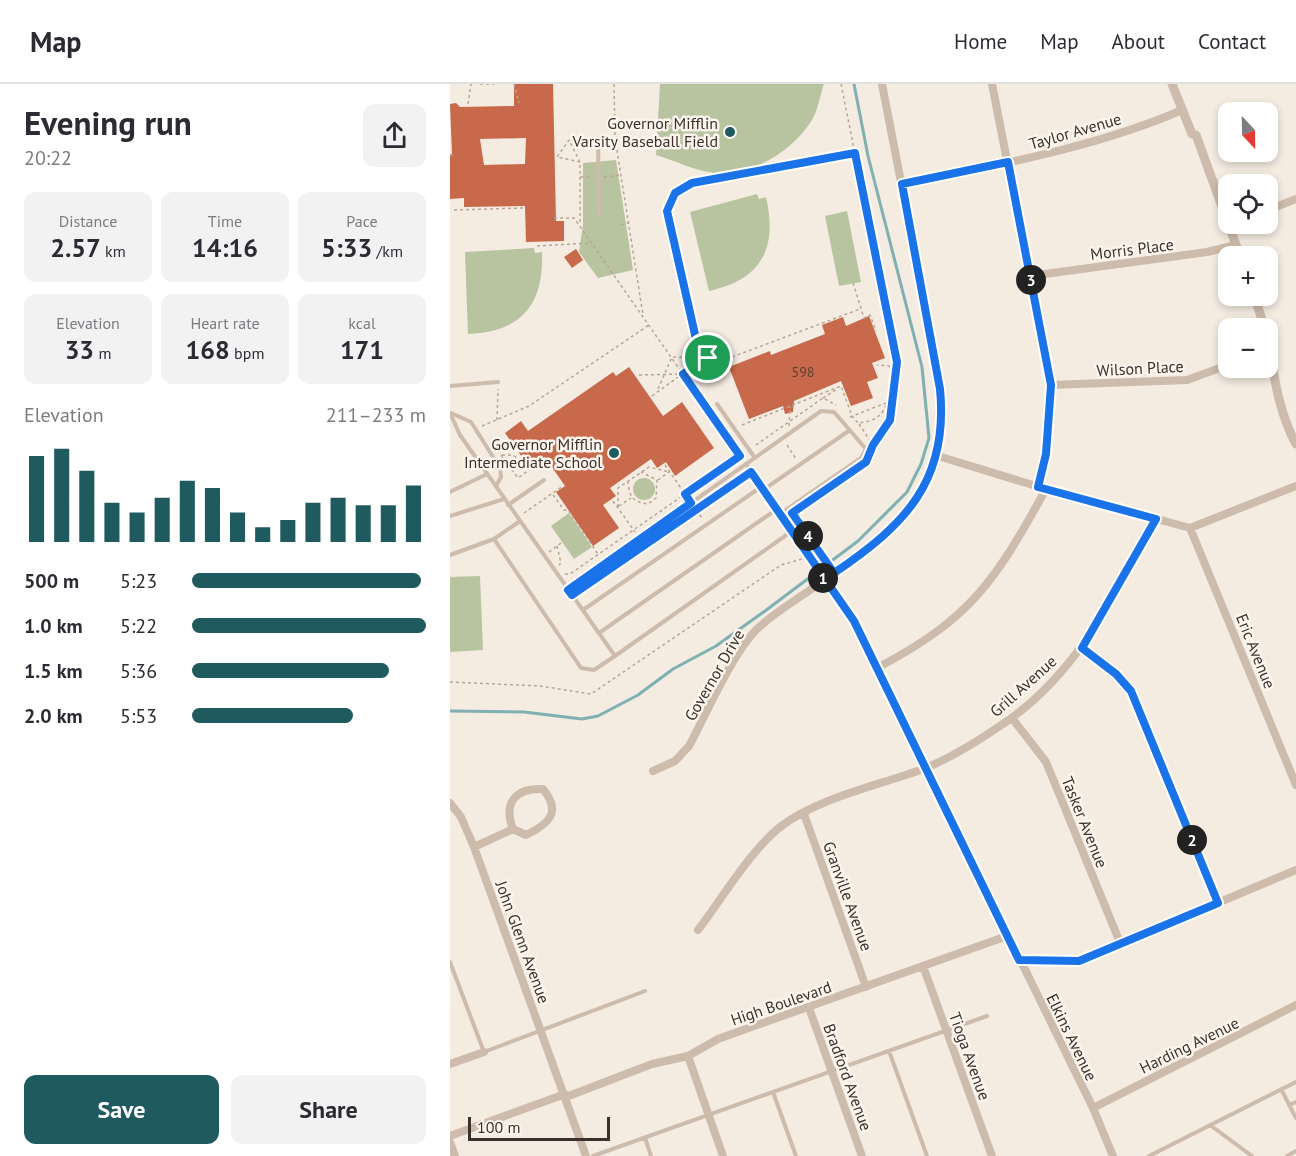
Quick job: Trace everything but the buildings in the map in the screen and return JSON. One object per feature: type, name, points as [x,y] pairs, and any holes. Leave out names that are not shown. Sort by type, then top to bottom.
[{"type":"street","name":"Governor Drive","points":[[653,771],[675,761],[689,746],[753,634],[780,610],[866,552],[900,522],[918,497],[938,456],[942,419],[940,389],[882,84]]},
{"type":"street","points":[[877,668],[934,635],[979,596],[1011,551],[1042,488],[1051,385],[992,84]]},
{"type":"street","points":[[1172,84],[1218,190]]},
{"type":"street","name":"Taylor Avenue","points":[[902,184],[1008,162],[1156,122],[1182,110]]},
{"type":"street","points":[[1278,206],[1296,199]]},
{"type":"street","points":[[1234,234],[1236,245]]},
{"type":"street","name":"Morris Place","points":[[1030,276],[1208,252],[1236,245]]},
{"type":"street","name":"Wilson Place","points":[[1051,385],[1187,380],[1218,369]]},
{"type":"street","points":[[1273,378],[1282,414],[1296,444]]},
{"type":"street","points":[[938,456],[1042,488],[1190,528],[1296,486]]},
{"type":"street","name":"Grill Avenue","points":[[698,930],[772,835],[804,814],[926,768],[962,750],[1012,718],[1045,688],[1082,648],[1156,519]]},
{"type":"street","name":"Eric Avenue","points":[[1190,528],[1296,785]]},
{"type":"street","name":"Elkins Avenue","points":[[825,580],[854,621],[1093,1108],[1112,1156]]},
{"type":"street","points":[[1082,648],[1116,674],[1131,691],[1218,903]]},
{"type":"street","name":"Tasker Avenue","points":[[1012,718],[1046,762],[1121,945]]},
{"type":"street","points":[[474,847],[513,829],[526,835],[546,826],[552,812],[551,799],[543,789],[530,789],[517,795],[509,806],[508,815],[513,829]]},
{"type":"street","name":"John Glenn Avenue","points":[[450,803],[461,817],[474,847],[586,1156]]},
{"type":"street","name":"Granville Avenue","points":[[804,814],[866,987]]},
{"type":"street","points":[[1019,960],[1079,961],[1296,870]]},
{"type":"street","name":"High Boulevard","points":[[450,1136],[652,1064],[688,1056],[718,1039],[1007,936]]},
{"type":"street","name":"Tioga Avenue","points":[[923,966],[992,1156]]},
{"type":"street","name":"Harding Avenue","points":[[1093,1108],[1296,1005]]},
{"type":"street","name":"Bradford Avenue","points":[[809,1008],[862,1156]]},
{"type":"street","points":[[450,1064],[484,1052]]},
{"type":"street","points":[[688,1056],[723,1156]]},
{"type":"street","points":[[450,1142],[455,1156]]},
{"type":"lane","points":[[598,139],[599,215]]},
{"type":"lane","points":[[450,386],[498,382]]},
{"type":"lane","points":[[717,404],[755,458]]},
{"type":"lane","points":[[568,590],[821,411],[834,412],[866,448],[861,458],[780,514]]},
{"type":"lane","points":[[496,486],[501,477],[500,468],[475,429],[463,417],[450,413],[460,435],[615,656]]},
{"type":"lane","points":[[583,610],[850,430]]},
{"type":"lane","points":[[746,464],[825,580]]},
{"type":"lane","points":[[450,492],[487,474]]},
{"type":"lane","points":[[508,504],[544,480]]},
{"type":"lane","points":[[450,516],[504,499]]},
{"type":"lane","points":[[599,633],[777,509]]},
{"type":"lane","points":[[450,555],[494,539],[520,521]]},
{"type":"lane","points":[[494,539],[581,668],[594,670],[792,531]]},
{"type":"lane","points":[[450,962],[484,1052],[645,991]]},
{"type":"lane","points":[[593,1156],[987,1016]]},
{"type":"lane","points":[[889,1051],[927,1156]]},
{"type":"lane","points":[[1149,1156],[1296,1082]]},
{"type":"lane","points":[[1281,1089],[1296,1118]]},
{"type":"lane","points":[[773,1092],[796,1156]]},
{"type":"lane","points":[[1289,1105],[1296,1102]]},
{"type":"lane","points":[[1210,1125],[1252,1156]]},
{"type":"lane","points":[[645,1138],[651,1156]]},
{"type":"lane","points":[[1287,1156],[1296,1151]]},
{"type":"path","points":[[468,104],[471,84]]},
{"type":"path","points":[[480,84],[494,84]]},
{"type":"path","points":[[514,84],[519,103]]},
{"type":"path","points":[[614,84],[615,138],[643,315]]},
{"type":"path","points":[[842,84],[897,362],[890,420],[873,445],[870,454]]},
{"type":"path","points":[[579,225],[580,162],[569,140],[557,157],[580,162]]},
{"type":"path","points":[[683,374],[696,339],[667,211],[675,193],[692,183],[855,153]]},
{"type":"path","points":[[454,210],[523,208]]},
{"type":"path","points":[[554,219],[574,218],[740,456],[570,574],[564,574]]},
{"type":"path","points":[[621,225],[629,223]]},
{"type":"path","points":[[537,246],[592,243]]},
{"type":"path","points":[[853,283],[864,318],[870,315],[876,332]]},
{"type":"path","points":[[672,357],[708,358],[716,363],[860,309]]},
{"type":"path","points":[[475,429],[529,406],[650,325]]},
{"type":"path","points":[[657,392],[672,357]]},
{"type":"path","points":[[652,396],[708,358]]},
{"type":"path","points":[[639,375],[683,374]]},
{"type":"path","points":[[497,420],[498,382]]},
{"type":"path","points":[[823,398],[841,386]]},
{"type":"path","points":[[852,416],[886,403]]},
{"type":"path","points":[[858,423],[873,445]]},
{"type":"path","points":[[482,426],[486,434]]},
{"type":"path","points":[[496,449],[518,478],[543,460]]},
{"type":"path","points":[[501,455],[513,455],[530,470]]},
{"type":"path","points":[[665,465],[685,494]]},
{"type":"path","points":[[618,507],[618,488],[641,472],[649,467],[669,472]]},
{"type":"path","points":[[641,472],[657,480]]},
{"type":"path","points":[[657,480],[669,472]]},
{"type":"path","points":[[636,551],[751,472]]},
{"type":"path","points":[[628,481],[631,498],[636,502],[648,504],[656,498],[657,480]]},
{"type":"path","points":[[522,515],[563,486]]},
{"type":"path","points":[[552,494],[564,510],[568,510],[598,554]]},
{"type":"path","points":[[618,507],[631,498]]},
{"type":"path","points":[[613,501],[645,545]]},
{"type":"path","points":[[691,503],[706,525]]},
{"type":"path","points":[[792,513],[834,573]]},
{"type":"path","points":[[557,546],[561,563],[558,566],[548,552],[561,543]]},
{"type":"green space","name":"Governor Mifflin Varsity Baseball Field","points":[[660,84],[824,84],[812,120],[804,132],[782,152],[756,166],[728,173],[714,173],[656,155]]},
{"type":"green space","points":[[616,160],[633,270],[598,278],[579,252],[583,225],[583,163]]},
{"type":"green space","points":[[757,194],[759,199],[766,197],[769,216],[767,247],[762,259],[742,279],[709,291],[690,212]]},
{"type":"green space","points":[[847,211],[861,282],[839,286],[825,216]]},
{"type":"green space","points":[[534,248],[535,253],[542,252],[542,271],[539,287],[526,312],[502,328],[468,334],[465,252]]},
{"type":"green space","points":[[644,478],[652,481],[655,489],[652,497],[644,500],[636,497],[633,489],[636,481]]},
{"type":"green space","points":[[569,513],[592,547],[574,559],[551,526]]},
{"type":"green space","points":[[480,576],[483,650],[450,652],[450,577]]},
{"type":"waterway","points":[[450,711],[524,712],[582,719],[598,716],[638,695],[673,669],[716,646],[765,611],[858,541],[907,492],[921,464],[929,438],[922,367],[868,156],[854,84]]},
{"type":"place","name":"Governor Mifflin Varsity Baseball Field","points":[[730,132]]},
{"type":"place","name":"Governor Mifflin Intermediate School","points":[[614,453]]},
{"type":"route","points":[[855,153],[897,362],[890,420],[873,445],[866,462],[792,513],[834,573],[866,552],[900,522],[918,497],[938,456],[942,403],[902,184],[1008,162],[1051,385],[1046,454],[1038,487],[1156,519],[1110,604],[1082,648],[1116,674],[1131,691],[1218,903],[1079,961],[1062,963],[1019,960],[854,621],[751,472],[572,595],[568,590],[691,503],[685,494],[740,456],[683,374],[708,358],[690,357],[696,339],[677,265],[667,211],[675,193],[692,183],[855,153]]}]
